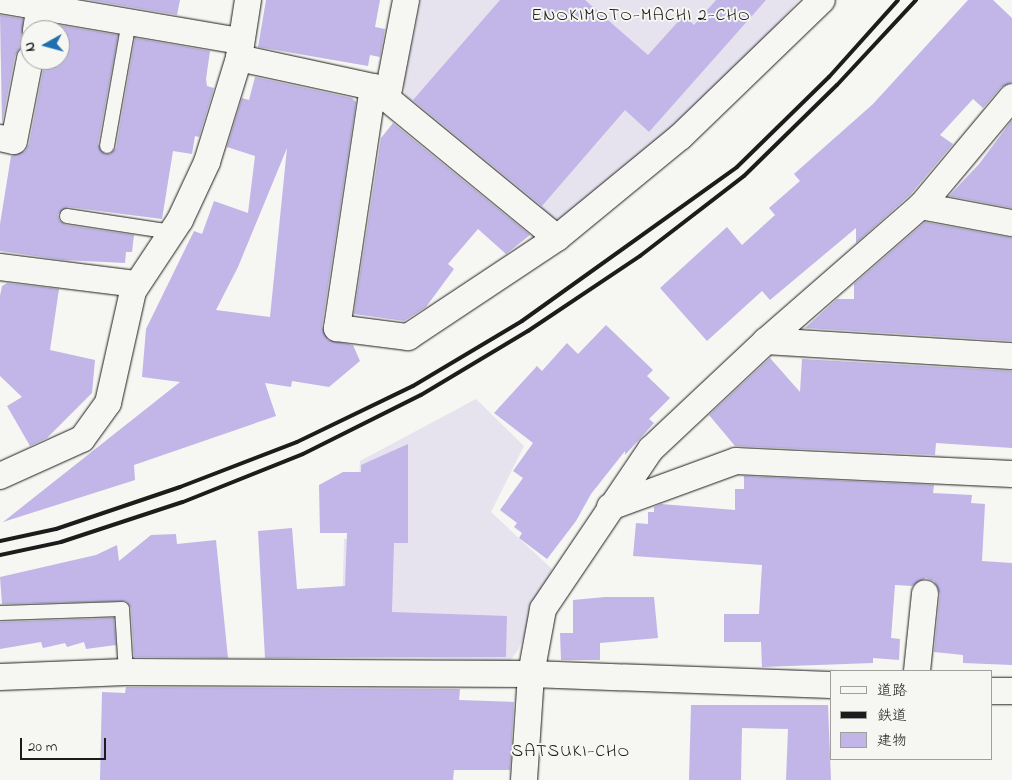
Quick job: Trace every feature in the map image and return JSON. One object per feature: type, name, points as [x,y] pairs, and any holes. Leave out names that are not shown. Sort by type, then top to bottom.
[{"type":"street","points":[[0,0],[39,12],[130,11],[240,49],[380,93],[557,238]]},
{"type":"street","points":[[0,476],[82,439],[108,403],[122,330],[137,284],[172,232],[207,162],[240,49],[248,0]]},
{"type":"street","points":[[406,0],[380,93],[337,328],[408,337],[557,238],[680,137],[822,0]]},
{"type":"street","points":[[0,138],[14,140],[28,70]]},
{"type":"street","points":[[524,780],[532,674],[543,609],[610,507],[651,449],[766,341],[921,206],[1012,97]]},
{"type":"street","points":[[921,206],[1012,223]]},
{"type":"street","points":[[0,266],[137,284]]},
{"type":"street","points":[[766,341],[1012,356]]},
{"type":"street","points":[[610,507],[736,462],[1012,474]]},
{"type":"street","points":[[917,670],[925,592]]},
{"type":"street","points":[[0,677],[126,672],[532,674],[830,685]]},
{"type":"street","points":[[992,691],[1012,692]]},
{"type":"lane","points":[[107,146],[130,11]]},
{"type":"lane","points":[[67,216],[172,232]]},
{"type":"lane","points":[[0,613],[122,609],[126,672]]},
{"type":"shaded area","points":[[421,0],[799,0],[714,94],[564,220],[551,218],[405,96],[404,84]]},
{"type":"shaded area","points":[[476,399],[524,446],[491,512],[552,569],[518,650],[510,661],[341,654],[344,539],[356,539],[360,461]]},
{"type":"building","points":[[89,0],[180,0],[177,15]]},
{"type":"building","points":[[266,0],[380,0],[375,27],[385,29],[380,57],[370,55],[368,66],[258,47]]},
{"type":"building","points":[[500,0],[585,0],[648,55],[684,15],[694,25],[716,0],[766,0],[649,132],[625,110],[542,206],[413,100]]},
{"type":"building","points":[[968,0],[993,0],[1012,18],[1012,82],[1001,87],[983,108],[973,99],[940,135],[953,144],[910,195],[856,243],[856,228],[770,300],[762,291],[707,341],[660,288],[727,227],[742,245],[775,215],[769,208],[800,181],[794,174],[873,104]]},
{"type":"building","points":[[0,15],[23,19],[20,20],[20,48],[15,56],[2,123]]},
{"type":"building","points":[[70,27],[118,35],[98,144],[105,154],[110,154],[116,148],[135,38],[210,51],[206,79],[207,86],[214,88],[199,137],[195,136],[192,154],[173,151],[162,219],[68,207],[58,214],[59,220],[66,225],[134,235],[132,252],[126,252],[125,263],[63,260],[0,251],[0,224],[11,156],[25,151],[29,144],[43,70],[70,70]]},
{"type":"building","points":[[255,77],[352,98],[356,102],[322,326],[328,340],[353,345],[360,361],[329,387],[292,381],[291,387],[265,383],[276,416],[134,465],[135,480],[3,522],[180,382],[142,377],[146,329],[194,231],[202,234],[214,201],[248,213],[255,156],[227,147],[242,98],[249,100]],"holes":[[[287,148],[270,317],[216,310],[238,267]]]},
{"type":"building","points":[[1012,120],[1012,208],[949,196],[979,164]]},
{"type":"building","points":[[393,123],[530,235],[506,254],[478,229],[448,264],[454,269],[426,307],[404,321],[354,314],[381,138]]},
{"type":"building","points":[[925,222],[1012,238],[1012,341],[805,328],[837,299],[854,299],[854,284]]},
{"type":"building","points":[[7,283],[59,289],[50,350],[95,360],[92,393],[47,438],[30,446],[7,406],[22,397],[0,376],[0,296],[2,286]]},
{"type":"building","points":[[606,325],[653,370],[647,376],[670,398],[649,419],[654,423],[625,455],[625,451],[591,494],[576,521],[547,559],[519,538],[522,533],[514,527],[517,523],[500,510],[523,478],[513,471],[533,443],[494,413],[537,366],[542,371],[567,343],[578,354]]},
{"type":"building","points":[[770,358],[800,392],[802,359],[1012,371],[1012,448],[936,443],[935,455],[735,446],[709,415]]},
{"type":"building","points":[[408,444],[408,543],[394,543],[392,612],[507,616],[506,657],[265,658],[258,531],[292,528],[297,589],[345,586],[347,533],[320,533],[319,485],[343,472],[361,472],[361,465]]},
{"type":"building","points":[[744,476],[934,485],[933,493],[972,495],[971,503],[985,504],[982,561],[1012,563],[1012,665],[963,663],[963,655],[934,652],[940,594],[934,581],[926,578],[912,586],[895,585],[891,638],[900,639],[899,660],[873,658],[873,663],[762,667],[761,642],[724,642],[724,614],[759,614],[762,565],[633,556],[636,523],[648,524],[648,512],[654,512],[654,507],[661,504],[735,510],[735,489],[744,489]]},
{"type":"building","points":[[176,534],[177,544],[216,540],[228,658],[134,657],[131,608],[126,601],[2,604],[0,577],[96,555],[117,545],[119,561],[151,535]]},
{"type":"building","points":[[605,597],[654,597],[658,638],[600,643],[600,660],[561,660],[560,633],[573,633],[573,600]]},
{"type":"building","points":[[114,618],[116,645],[86,649],[84,642],[67,647],[65,643],[43,648],[41,642],[0,649],[0,622]]},
{"type":"building","points":[[126,687],[460,689],[459,700],[514,702],[510,770],[454,770],[453,780],[100,780],[102,692],[125,693]]},
{"type":"building","points":[[691,705],[828,705],[831,780],[786,780],[788,729],[742,728],[741,780],[689,780]]},
{"type":"railway","points":[[0,541],[56,529],[180,487],[297,442],[413,386],[522,321],[737,167],[829,77],[898,0]]},
{"type":"railway","points":[[0,555],[61,542],[183,502],[303,454],[421,395],[528,331],[640,256],[744,176],[837,85],[916,0]]},
{"type":"district","name":"ENOKIMOTO-MACHI 2-CHO","points":[[641,16]]},
{"type":"district","name":"SATSUKI-CHO","points":[[571,752]]}]
